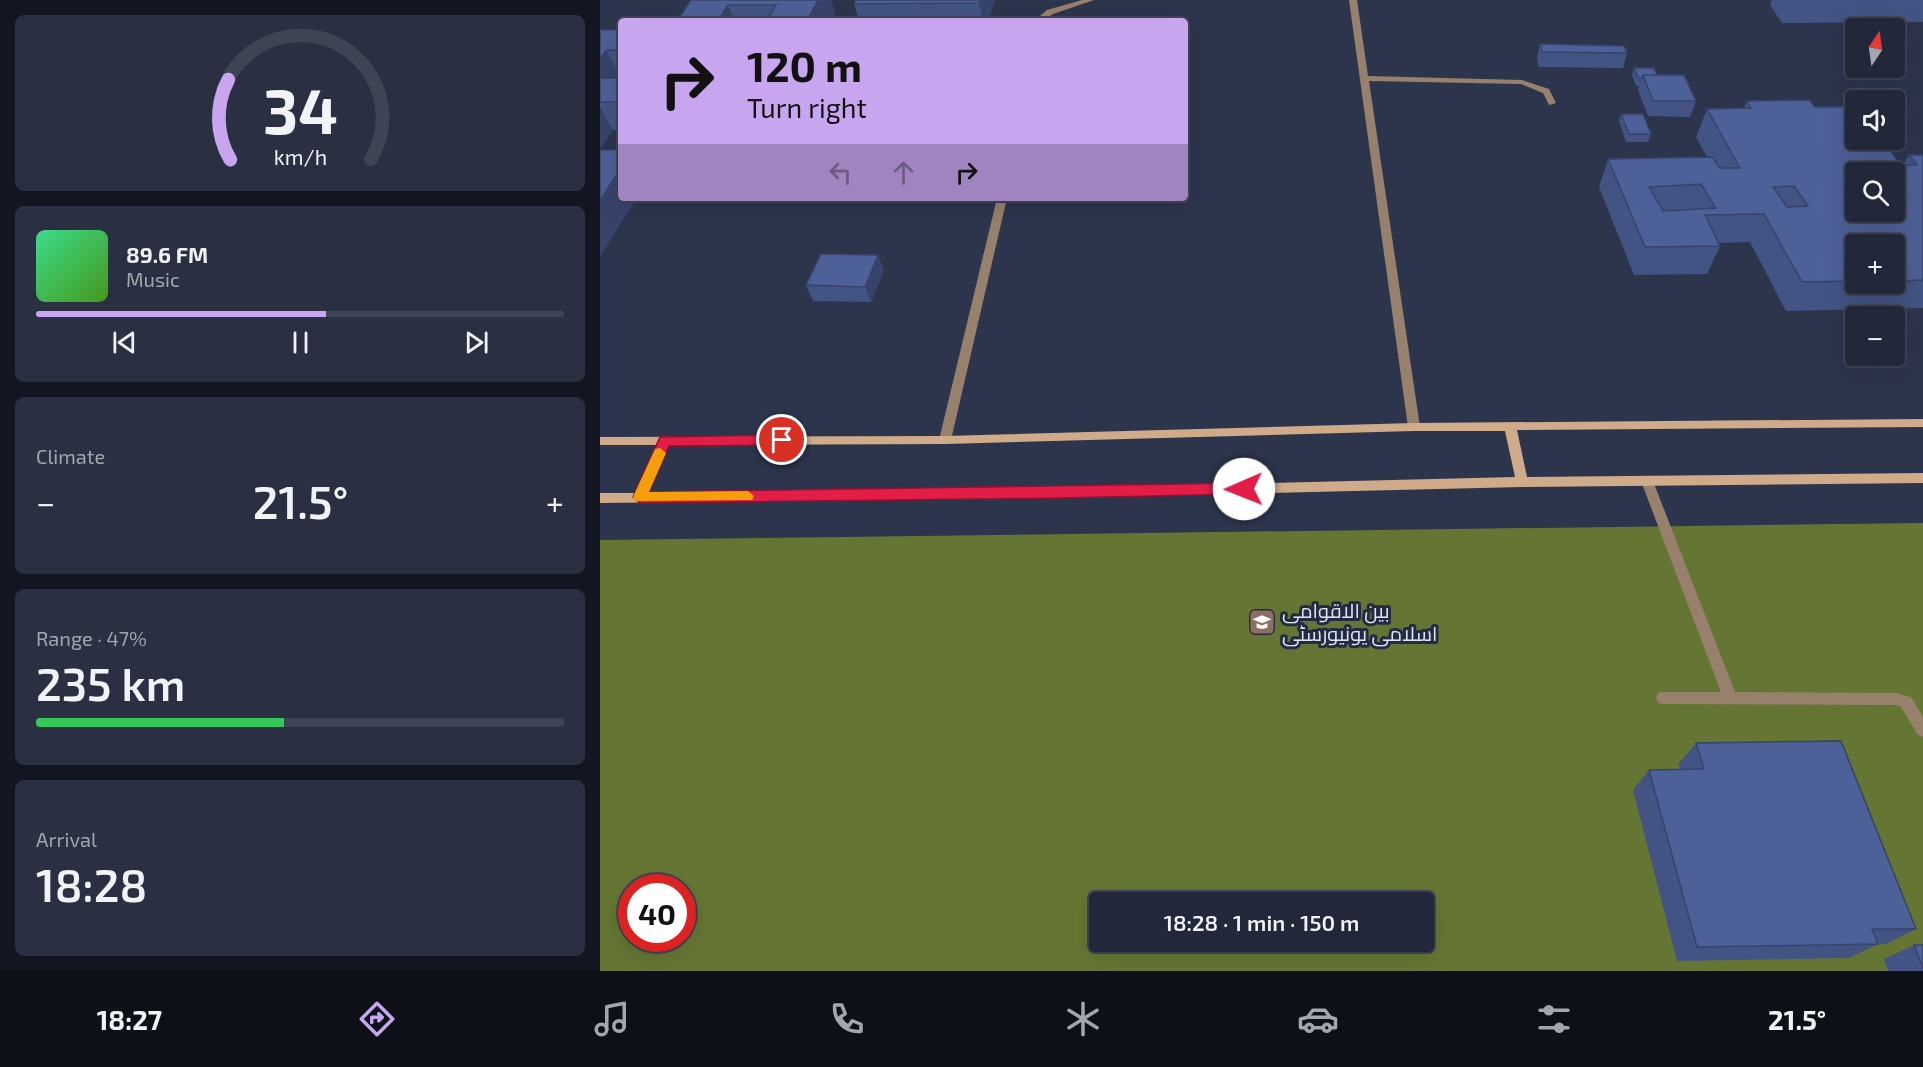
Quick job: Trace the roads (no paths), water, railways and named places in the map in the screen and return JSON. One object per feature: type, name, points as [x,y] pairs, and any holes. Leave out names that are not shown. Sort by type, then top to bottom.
[{"type":"street","points":[[600,441],[945,440],[1414,427],[1923,423]]},
{"type":"street","points":[[1510,426],[1522,482]]},
{"type":"street","points":[[640,497],[665,441]]},
{"type":"street","points":[[600,498],[1058,493],[1522,482],[1923,478]]},
{"type":"lane","points":[[1042,18],[1050,12],[1090,0]]},
{"type":"lane","points":[[1353,0],[1414,427]]},
{"type":"lane","points":[[1364,78],[1522,82],[1546,91],[1552,104]]},
{"type":"lane","points":[[945,440],[1001,201]]},
{"type":"lane","points":[[1647,482],[1730,697]]},
{"type":"lane","points":[[1663,698],[1896,699],[1906,702],[1923,730]]},
{"type":"place","name":"بین الاقوامی اسلامی یونیورسٹی","points":[[1262,622]]}]
